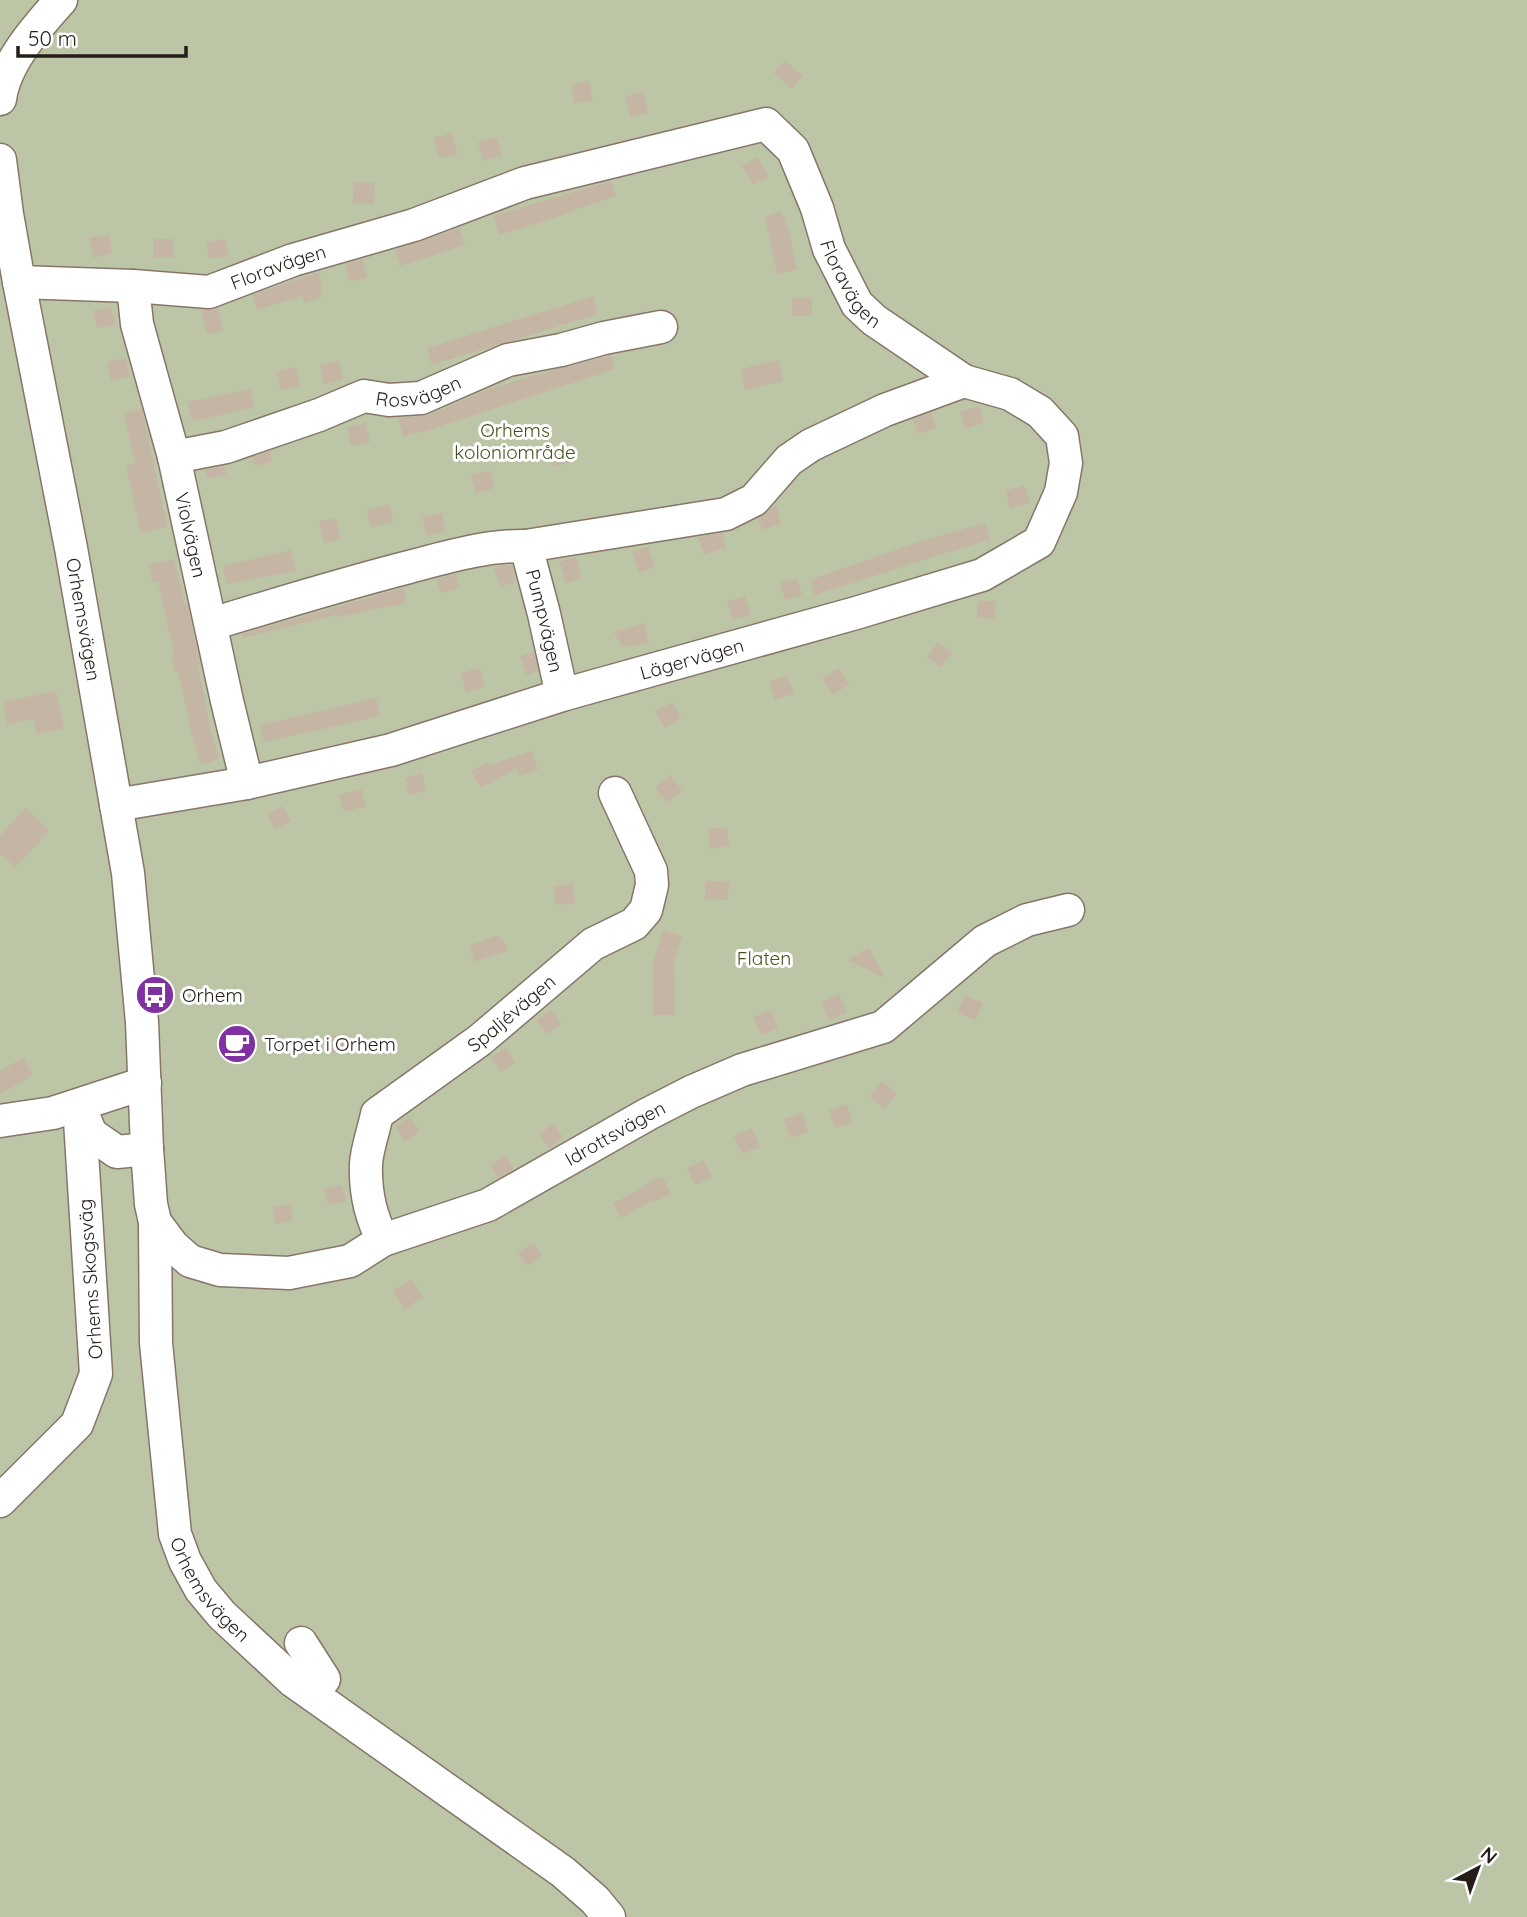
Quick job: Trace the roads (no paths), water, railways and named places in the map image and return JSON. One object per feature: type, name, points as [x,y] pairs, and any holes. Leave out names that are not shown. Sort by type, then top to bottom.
[{"type":"street","points":[[1,93],[14,62],[61,0]]},
{"type":"street","name":"Floravägen","points":[[19,282],[209,292],[293,260],[414,225],[526,183],[766,124],[793,150],[817,208],[829,249],[857,304],[874,320],[964,381]]},
{"type":"street","name":"Orhemsvägen","points":[[0,160],[19,282],[71,548],[128,873],[142,1022],[151,1204],[155,1222],[156,1343],[175,1534],[201,1590],[222,1615],[293,1681],[563,1871],[595,1900],[609,1917]]},
{"type":"street","name":"Violvägen","points":[[133,286],[137,324],[174,457],[247,783]]},
{"type":"street","name":"Rosvägen","points":[[174,457],[226,447],[319,415],[364,396],[389,400],[421,398],[508,360],[662,327]]},
{"type":"street","points":[[212,624],[345,583],[443,558],[508,545],[526,546],[726,514],[754,500],[789,460],[811,445],[884,410],[964,381]]},
{"type":"street","name":"Lägervägen","points":[[116,805],[247,783],[391,750],[562,695],[982,575],[1039,542],[1061,492],[1066,463],[1062,436],[1040,412],[1010,394],[964,381]]},
{"type":"street","name":"Pumpvägen","points":[[526,546],[562,695]]},
{"type":"street","name":"Spaljévägen","points":[[383,1240],[373,1222],[366,1162],[377,1114],[480,1040],[593,944],[634,924],[646,910],[652,886],[651,871],[615,793]]},
{"type":"street","name":"Idrottsvägen","points":[[155,1222],[173,1246],[190,1261],[220,1270],[289,1273],[350,1261],[383,1240],[488,1205],[691,1092],[742,1070],[883,1027],[985,940],[1027,920],[1068,910]]},
{"type":"street","points":[[0,1121],[53,1113],[145,1083]]},
{"type":"street","points":[[79,1105],[91,1134],[117,1152],[147,1149]]},
{"type":"street","name":"Orhems Skogsväg","points":[[0,1501],[77,1423],[96,1374],[79,1105]]},
{"type":"street","points":[[301,1643],[324,1679],[312,1694]]},
{"type":"place","name":"Orhem","points":[[155,995]]},
{"type":"place","name":"Torpet i Orhem","points":[[237,1044]]},
{"type":"park label","name":"Orhems koloniområde","points":[[515,441]]},
{"type":"park label","name":"Flaten","points":[[764,958]]}]
